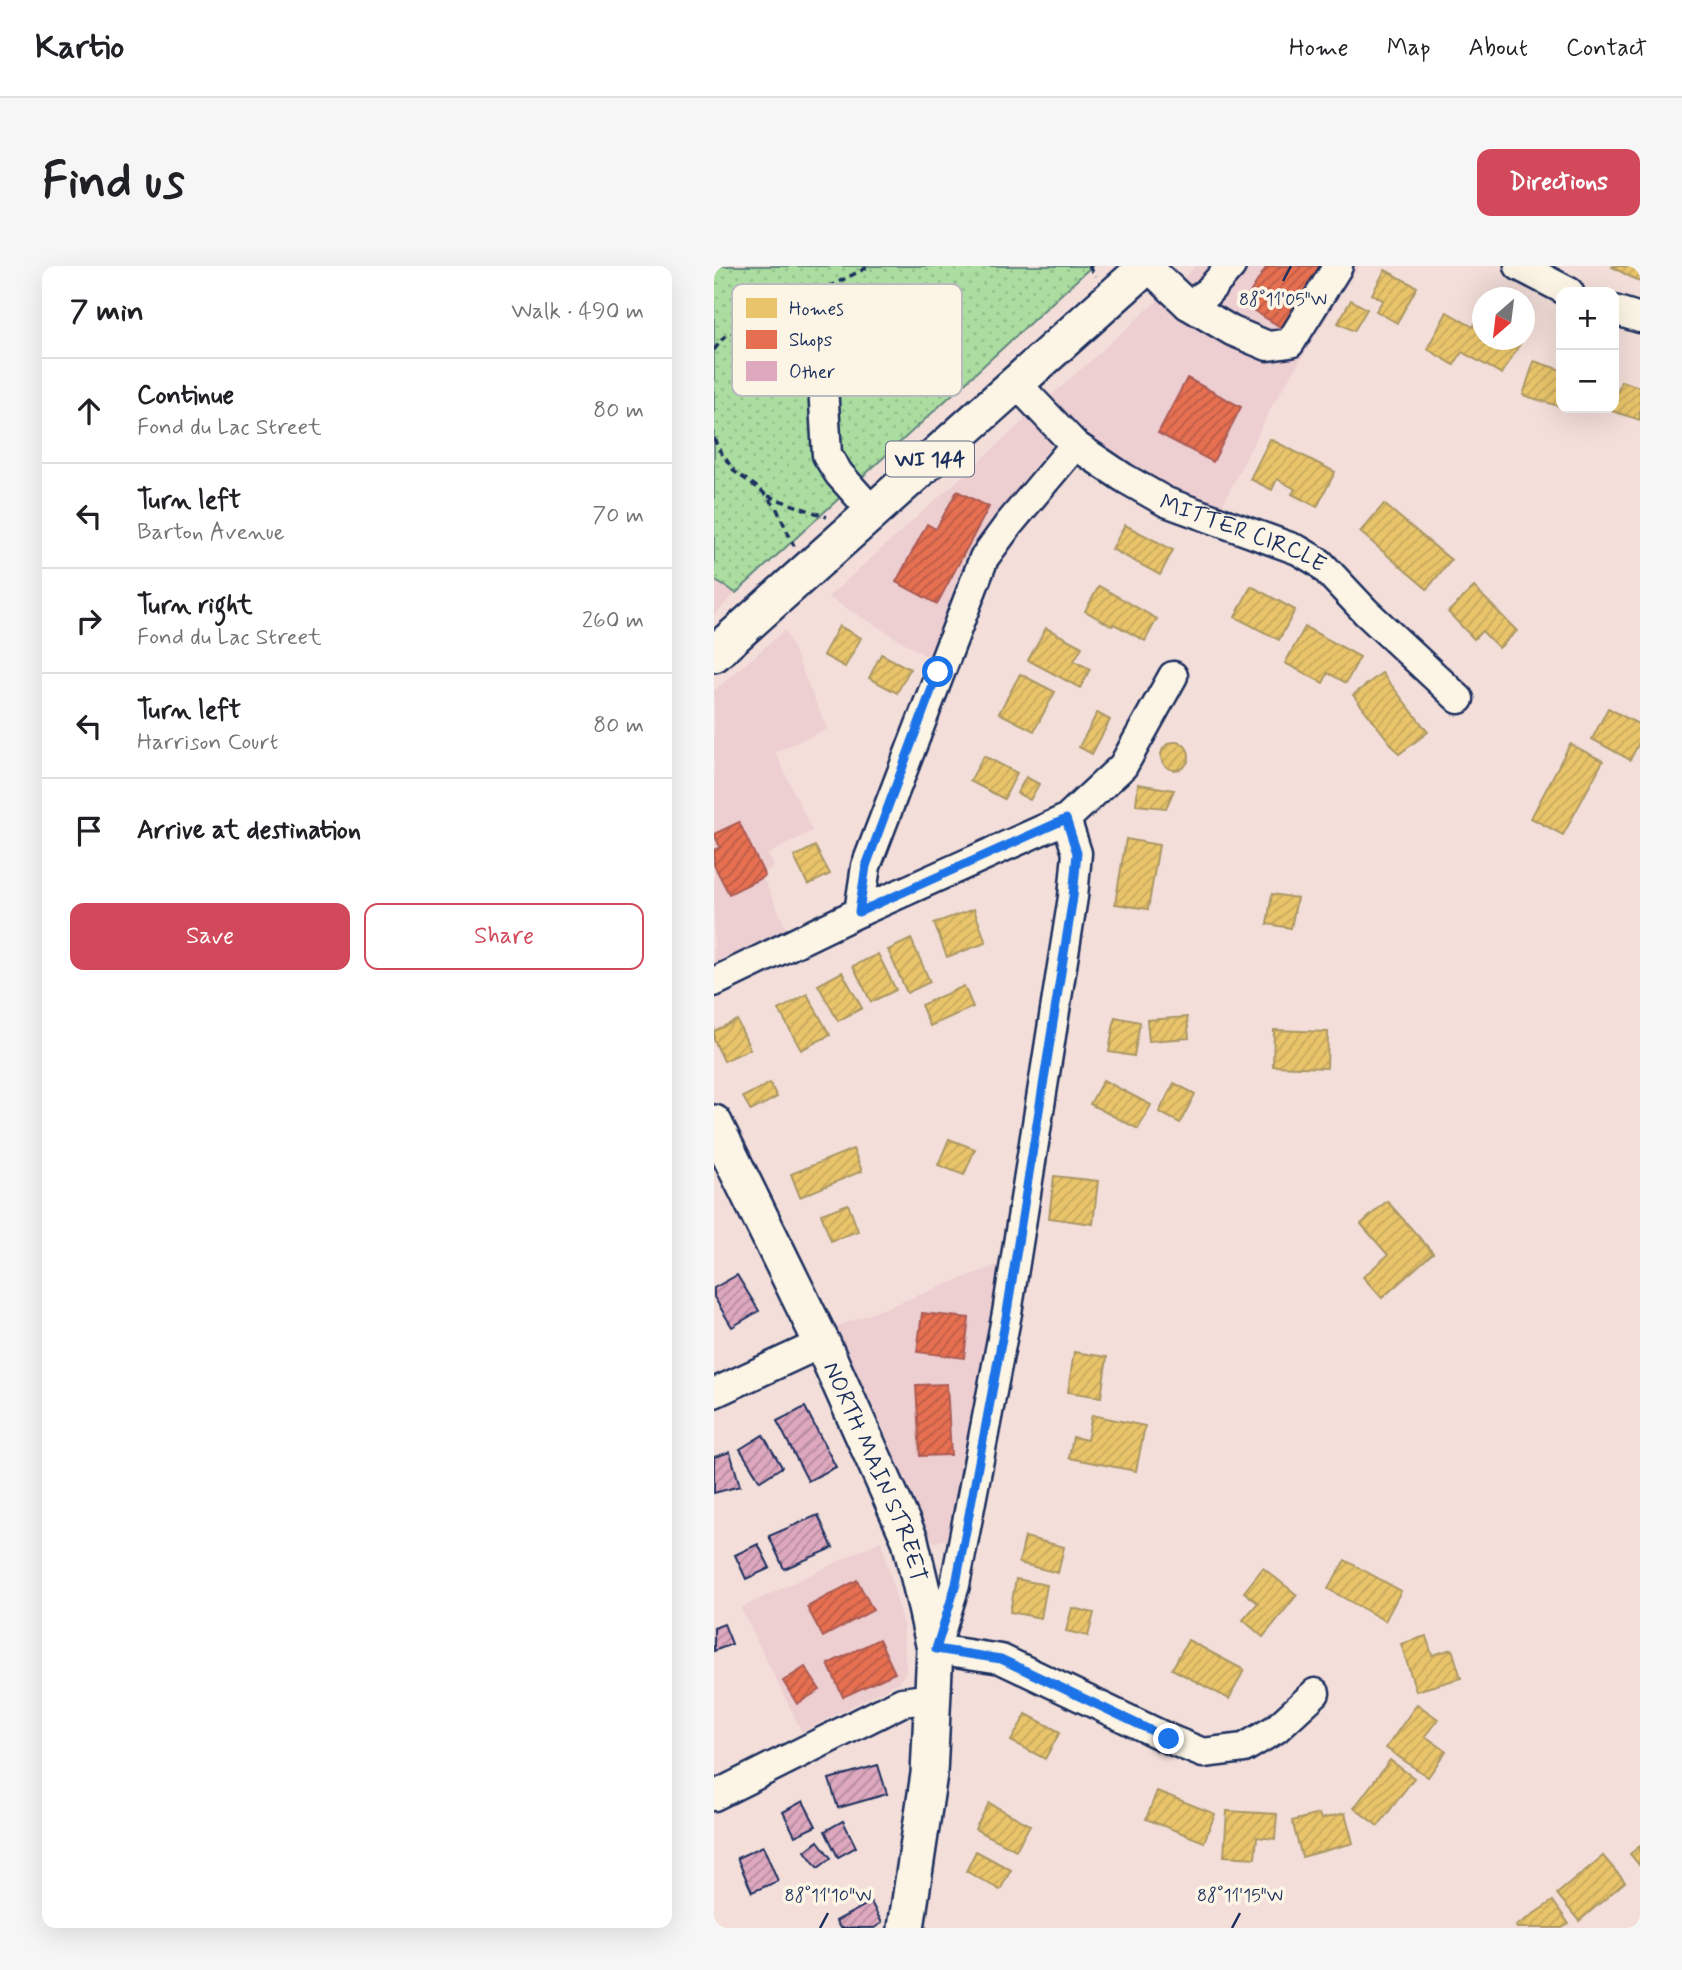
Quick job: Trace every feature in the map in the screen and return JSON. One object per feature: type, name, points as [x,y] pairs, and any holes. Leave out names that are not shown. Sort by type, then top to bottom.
[{"type":"main road","name":"WI 144","points":[[714,654],[1147,266]]},
{"type":"main road","name":"NORTH MAIN STREET","points":[[714,1123],[822,1343],[910,1541],[936,1649],[929,1774],[906,1928]]},
{"type":"street","points":[[1147,266],[1188,305],[1232,331],[1268,346],[1290,343],[1338,266]]},
{"type":"street","points":[[1188,305],[1206,295],[1231,266]]},
{"type":"street","points":[[1519,266],[1559,287]]},
{"type":"street","points":[[1619,312],[1640,318]]},
{"type":"street","name":"MITTER CIRCLE","points":[[1016,383],[1075,444],[1124,478],[1166,502],[1298,550],[1320,564],[1366,612],[1459,699]]},
{"type":"street","points":[[824,396],[827,456],[863,519]]},
{"type":"street","points":[[859,912],[866,866],[984,558],[1075,444]]},
{"type":"street","points":[[714,982],[859,912],[1066,819],[1123,766],[1173,676]]},
{"type":"street","points":[[1066,819],[1077,853],[1058,991],[1003,1339],[956,1584],[936,1649],[1001,1659],[1203,1753],[1244,1748],[1276,1730],[1315,1693]]},
{"type":"street","points":[[714,1393],[822,1343]]},
{"type":"street","points":[[714,1796],[902,1702],[933,1698]]},
{"type":"path","points":[[834,284],[870,266]]},
{"type":"path","points":[[714,350],[724,337],[732,333]]},
{"type":"path","points":[[714,438],[735,472],[776,507],[806,570]]},
{"type":"path","points":[[766,496],[863,519]]},
{"type":"shaded area","points":[[1196,266],[1359,266],[1274,402],[1219,512],[1165,488],[1095,443],[1073,420],[1019,485],[989,528],[933,660],[828,597]]},
{"type":"shaded area","points":[[714,580],[736,593],[714,615]]},
{"type":"shaded area","points":[[785,630],[827,729],[775,752],[812,831],[768,854],[774,867],[761,874],[787,930],[714,965],[714,691]]},
{"type":"shaded area","points":[[1000,1264],[956,1522],[952,1534],[935,1542],[930,1539],[921,1521],[887,1437],[836,1327]]},
{"type":"shaded area","points":[[881,1541],[903,1625],[906,1672],[899,1682],[802,1732],[741,1608]]},
{"type":"green space","points":[[714,266],[1092,266],[962,385],[962,284],[732,284],[732,396],[950,396],[736,593],[714,580]]},
{"type":"building: Homes","points":[[1640,266],[1640,282],[1612,267]]},
{"type":"building: Homes","points":[[1385,270],[1417,287],[1397,323],[1376,311],[1383,300],[1372,294]]},
{"type":"building: Homes","points":[[1351,300],[1367,309],[1354,331],[1338,323]]},
{"type":"building: Homes","points":[[1447,312],[1472,326],[1472,350],[1516,350],[1502,374],[1462,352],[1454,365],[1427,349]]},
{"type":"building: Homes","points":[[1534,361],[1556,368],[1556,405],[1523,395]]},
{"type":"building: Homes","points":[[1621,381],[1640,387],[1640,420],[1618,413]]},
{"type":"building: Homes","points":[[1270,439],[1335,472],[1317,507],[1292,494],[1295,489],[1277,479],[1272,490],[1250,479]]},
{"type":"building: Homes","points":[[1384,504],[1451,560],[1427,589],[1360,532]]},
{"type":"building: Homes","points":[[1125,525],[1173,550],[1160,575],[1112,549]]},
{"type":"building: Homes","points":[[1099,586],[1157,619],[1145,641],[1085,611]]},
{"type":"building: Homes","points":[[1251,586],[1295,610],[1279,640],[1235,617]]},
{"type":"building: Homes","points":[[1474,587],[1517,631],[1499,648],[1482,631],[1474,639],[1448,612]]},
{"type":"building: Homes","points":[[839,626],[861,638],[845,667],[823,655]]},
{"type":"building: Homes","points":[[1305,627],[1360,657],[1346,683],[1328,673],[1323,683],[1285,663]]},
{"type":"building: Homes","points":[[1046,628],[1082,647],[1074,661],[1090,669],[1080,688],[1028,660]]},
{"type":"building: Homes","points":[[881,654],[910,669],[897,693],[869,678]]},
{"type":"building: Homes","points":[[1382,673],[1428,732],[1399,754],[1353,695]]},
{"type":"building: Homes","points":[[1020,674],[1055,692],[1034,731],[999,713]]},
{"type":"building: Homes","points":[[1608,708],[1640,725],[1640,741],[1630,760],[1592,739]]},
{"type":"building: Homes","points":[[1097,713],[1110,720],[1092,754],[1079,747]]},
{"type":"building: Homes","points":[[1175,742],[1185,746],[1189,756],[1185,766],[1175,770],[1165,766],[1161,756],[1165,746]]},
{"type":"building: Homes","points":[[1570,744],[1603,761],[1563,835],[1531,818]]},
{"type":"building: Homes","points":[[984,756],[1017,773],[1004,799],[970,781]]},
{"type":"building: Homes","points":[[1026,777],[1039,784],[1030,800],[1017,793]]},
{"type":"building: Homes","points":[[1138,784],[1174,790],[1166,808],[1136,805]]},
{"type":"building: Homes","points":[[1126,839],[1159,845],[1148,909],[1115,904]]},
{"type":"building: Homes","points":[[815,846],[830,874],[808,885],[794,857]]},
{"type":"building: Homes","points":[[1272,894],[1297,898],[1291,928],[1267,924]]},
{"type":"building: Homes","points":[[974,909],[986,943],[947,957],[934,923]]},
{"type":"building: Homes","points":[[911,939],[930,982],[907,993],[888,950]]},
{"type":"building: Homes","points":[[878,954],[896,990],[871,1002],[853,966]]},
{"type":"building: Homes","points":[[842,972],[862,1008],[838,1021],[818,985]]},
{"type":"building: Homes","points":[[964,986],[973,1007],[930,1026],[921,1005]]},
{"type":"building: Homes","points":[[807,994],[830,1035],[801,1050],[779,1010]]},
{"type":"building: Homes","points":[[1115,1017],[1140,1022],[1134,1056],[1109,1052]]},
{"type":"building: Homes","points":[[1187,1017],[1189,1038],[1149,1041],[1147,1020]]},
{"type":"building: Homes","points":[[737,1020],[750,1049],[724,1061],[714,1040],[714,1031]]},
{"type":"building: Homes","points":[[1274,1030],[1328,1032],[1327,1068],[1273,1066]]},
{"type":"building: Homes","points":[[1103,1080],[1151,1105],[1138,1129],[1090,1104]]},
{"type":"building: Homes","points":[[770,1083],[777,1097],[751,1111],[743,1097]]},
{"type":"building: Homes","points":[[1174,1083],[1195,1094],[1180,1123],[1159,1112]]},
{"type":"building: Homes","points":[[949,1139],[975,1149],[964,1175],[938,1165]]},
{"type":"building: Homes","points":[[853,1149],[862,1171],[800,1197],[791,1174]]},
{"type":"building: Homes","points":[[1054,1176],[1098,1181],[1093,1224],[1049,1218]]},
{"type":"building: Homes","points":[[1387,1201],[1433,1253],[1382,1298],[1363,1277],[1388,1255],[1361,1224]]},
{"type":"building: Homes","points":[[848,1204],[858,1231],[831,1241],[821,1214]]},
{"type":"building: Homes","points":[[1074,1352],[1107,1357],[1101,1397],[1068,1392]]},
{"type":"building: Homes","points":[[1092,1415],[1145,1426],[1136,1471],[1069,1458],[1073,1437],[1087,1440]]},
{"type":"building: Homes","points":[[1025,1537],[1064,1547],[1058,1573],[1019,1563]]},
{"type":"building: Homes","points":[[1345,1560],[1401,1591],[1385,1621],[1328,1589]]},
{"type":"building: Homes","points":[[1263,1568],[1297,1595],[1263,1637],[1243,1620],[1258,1603],[1244,1592]]},
{"type":"building: Homes","points":[[1016,1579],[1047,1585],[1041,1618],[1010,1612]]},
{"type":"building: Homes","points":[[1072,1608],[1094,1613],[1088,1636],[1066,1631]]},
{"type":"building: Homes","points":[[1426,1636],[1432,1655],[1452,1649],[1461,1678],[1416,1691],[1401,1644]]},
{"type":"building: Homes","points":[[1188,1640],[1244,1670],[1229,1699],[1172,1669]]},
{"type":"building: Homes","points":[[1417,1704],[1438,1719],[1425,1736],[1446,1751],[1428,1777],[1386,1748]]},
{"type":"building: Homes","points":[[1026,1714],[1060,1732],[1045,1759],[1011,1741]]},
{"type":"building: Homes","points":[[1390,1760],[1414,1778],[1378,1826],[1354,1808]]},
{"type":"building: Homes","points":[[1157,1791],[1215,1814],[1204,1842],[1146,1819]]},
{"type":"building: Homes","points":[[989,1803],[1030,1825],[1016,1850],[975,1829]]},
{"type":"building: Homes","points":[[1227,1811],[1277,1814],[1275,1839],[1257,1837],[1255,1858],[1224,1856]]},
{"type":"building: Homes","points":[[1345,1813],[1353,1843],[1302,1857],[1292,1821],[1319,1814],[1321,1819]]},
{"type":"building: Homes","points":[[1640,1846],[1640,1866],[1630,1854]]},
{"type":"building: Homes","points":[[976,1851],[1011,1870],[1000,1890],[966,1871]]},
{"type":"building: Homes","points":[[1603,1856],[1625,1882],[1579,1921],[1557,1894]]},
{"type":"building: Homes","points":[[1553,1901],[1569,1924],[1562,1928],[1517,1928],[1516,1926]]},
{"type":"building: Shops","points":[[1267,266],[1321,266],[1282,328],[1243,304]]},
{"type":"building: Shops","points":[[1187,378],[1241,407],[1213,462],[1158,433]]},
{"type":"building: Shops","points":[[957,491],[989,507],[937,604],[896,582],[927,524],[936,529]]},
{"type":"building: Shops","points":[[739,822],[765,876],[729,894],[714,865],[714,850],[720,847],[714,834]]},
{"type":"building: Shops","points":[[922,1313],[969,1318],[964,1358],[917,1352]]},
{"type":"building: Shops","points":[[947,1384],[951,1455],[920,1456],[916,1385]]},
{"type":"building: Shops","points":[[857,1580],[873,1610],[823,1637],[807,1607]]},
{"type":"building: Shops","points":[[879,1639],[895,1673],[843,1697],[828,1664]]},
{"type":"building: Shops","points":[[805,1667],[820,1690],[797,1704],[783,1681]]},
{"type":"building: Other","points":[[737,1275],[759,1311],[732,1327],[714,1297],[714,1288]]},
{"type":"building: Other","points":[[805,1407],[836,1467],[808,1481],[777,1421]]},
{"type":"building: Other","points":[[763,1435],[782,1467],[760,1481],[740,1449]]},
{"type":"building: Other","points":[[730,1452],[740,1486],[714,1493],[714,1457]]},
{"type":"building: Other","points":[[818,1515],[833,1548],[784,1569],[769,1536]]},
{"type":"building: Other","points":[[758,1544],[770,1568],[746,1579],[735,1555]]},
{"type":"building: Other","points":[[724,1624],[732,1644],[714,1651],[714,1628]]},
{"type":"building: Other","points":[[878,1765],[887,1794],[838,1808],[829,1779]]},
{"type":"building: Other","points":[[803,1801],[816,1826],[795,1836],[783,1812]]},
{"type":"building: Other","points":[[843,1821],[856,1847],[838,1857],[825,1831]]},
{"type":"building: Other","points":[[818,1841],[831,1858],[818,1868],[805,1851]]},
{"type":"building: Other","points":[[763,1846],[778,1881],[752,1892],[737,1858]]},
{"type":"building: Other","points":[[871,1902],[882,1923],[874,1928],[840,1928],[836,1921]]},
{"type":"route","points":[[938,672],[866,866],[859,912],[1066,819],[1077,853],[1073,897],[1007,1312],[956,1584],[936,1649],[1001,1659],[1169,1739]]}]
